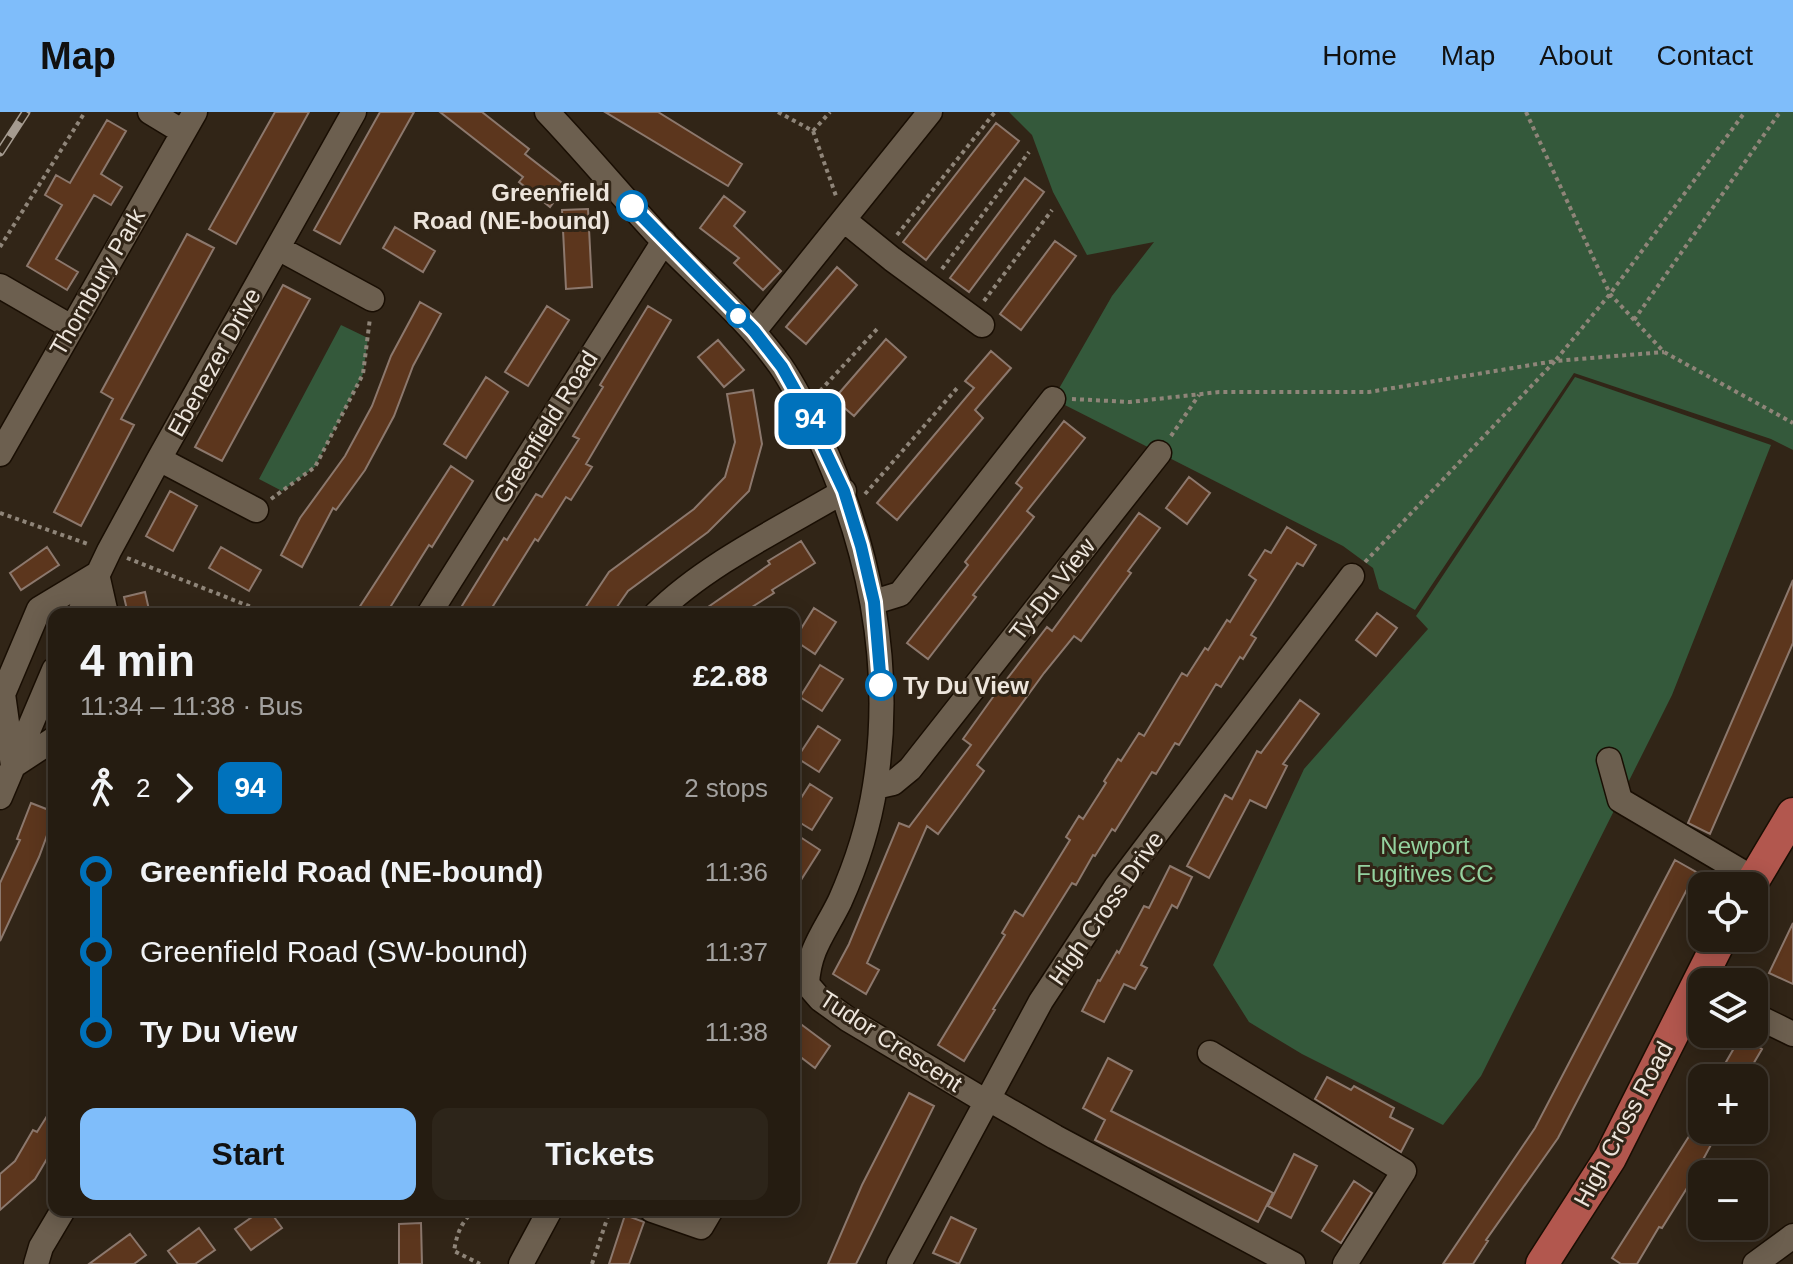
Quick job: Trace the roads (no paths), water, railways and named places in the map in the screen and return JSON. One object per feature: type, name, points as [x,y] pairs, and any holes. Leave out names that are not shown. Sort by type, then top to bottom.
[{"type":"main road","points":[[1758,872],[1793,814]]},
{"type":"main road","name":"High Cross Road","points":[[1542,1264],[1610,1158],[1688,1008]]},
{"type":"street","points":[[150,112],[189,122]]},
{"type":"street","name":"Ebenezer Drive","points":[[82,608],[159,459],[354,112]]},
{"type":"street","name":"Tudor Crescent","points":[[547,112],[664,241],[754,331],[782,367],[805,408],[847,501],[874,602],[881,685],[875,787],[861,847],[840,902],[801,981],[849,1020],[986,1100],[1293,1264]]},
{"type":"street","points":[[754,331],[930,112]]},
{"type":"street","name":"Thornbury Park","points":[[0,454],[189,122]]},
{"type":"street","points":[[844,220],[977,321]]},
{"type":"street","name":"Greenfield Road","points":[[433,608],[664,241]]},
{"type":"street","points":[[278,248],[372,299]]},
{"type":"street","points":[[0,286],[71,327]]},
{"type":"street","points":[[874,602],[900,594],[1053,399]]},
{"type":"street","name":"Ty-Du View","points":[[875,787],[893,783],[910,769],[1159,453]]},
{"type":"street","points":[[159,459],[256,510]]},
{"type":"street","points":[[662,608],[715,569],[847,501]]},
{"type":"street","points":[[13,766],[3,694],[39,609],[97,574],[105,608]]},
{"type":"street","name":"High Cross Drive","points":[[899,1264],[1041,1001],[1116,887],[1352,576]]},
{"type":"street","points":[[0,797],[48,684]]},
{"type":"street","points":[[13,766],[48,743]]},
{"type":"street","points":[[1609,760],[1620,800],[1736,872]]},
{"type":"street","points":[[1768,1022],[1793,1034]]},
{"type":"street","points":[[1210,1053],[1404,1171],[1345,1264]]},
{"type":"street","points":[[36,1264],[41,1247],[59,1216]]},
{"type":"street","points":[[521,1264],[547,1216]]},
{"type":"street","points":[[669,1216],[701,1227],[707,1216]]},
{"type":"street","points":[[1755,1264],[1793,1236]]},
{"type":"railway","points":[[0,152],[26,112]]},
{"type":"place","name":"Greenfield Road (NE-bound)","points":[[632,206]]},
{"type":"place","name":"Ty Du View","points":[[881,685]]},
{"type":"park label","name":"Newport Fugitives CC","points":[[1425,859]]}]
